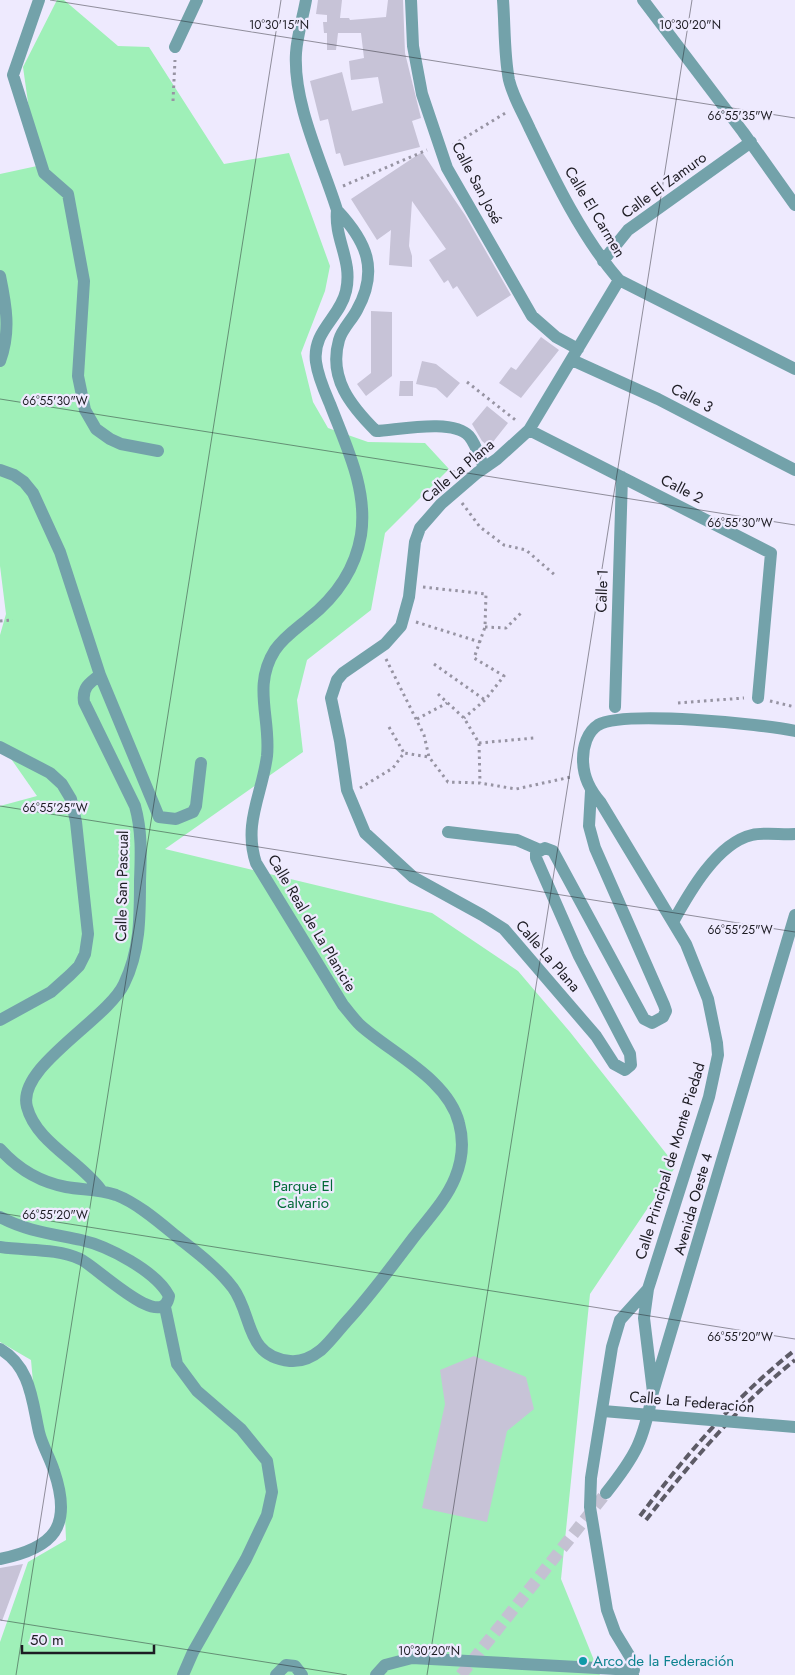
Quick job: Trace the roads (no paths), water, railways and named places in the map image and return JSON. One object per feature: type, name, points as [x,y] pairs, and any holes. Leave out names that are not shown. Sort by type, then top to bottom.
[{"type":"street","points":[[39,0],[13,75],[44,173],[68,194],[84,281],[78,376],[85,410],[96,429],[110,439],[121,444],[158,451]]},
{"type":"street","points":[[175,47],[197,0]]},
{"type":"street","name":"Calle Real de La Planicie","points":[[0,1149],[11,1162],[46,1182],[66,1187],[101,1190],[119,1196],[136,1207],[176,1236],[220,1273],[241,1301],[249,1329],[256,1343],[266,1352],[287,1360],[301,1361],[321,1350],[366,1301],[449,1192],[460,1164],[462,1137],[459,1120],[449,1101],[436,1085],[360,1025],[343,1006],[256,863],[250,835],[267,757],[262,693],[268,662],[284,638],[327,603],[340,588],[351,570],[361,534],[360,496],[356,470],[319,379],[316,361],[315,349],[318,337],[342,302],[348,280],[348,266],[336,227],[337,210],[302,108],[296,53],[306,0]]},
{"type":"street","name":"Calle San José","points":[[410,0],[416,68],[428,118],[447,168],[532,316],[575,355]]},
{"type":"street","name":"Calle El Carmen","points":[[503,0],[508,73],[519,105],[548,166],[603,261],[619,280],[795,369]]},
{"type":"street","points":[[644,0],[751,142],[795,205]]},
{"type":"street","name":"Calle El Zamuro","points":[[603,261],[628,230],[751,142]]},
{"type":"street","name":"Calle Real de La Planicie","points":[[337,210],[350,223],[361,242],[368,261],[370,276],[362,300],[339,339],[337,355],[342,390],[361,416],[376,431],[440,426],[464,431],[470,437],[484,468]]},
{"type":"street","points":[[0,276],[8,326],[6,346],[0,361]]},
{"type":"street","name":"Calle La Plana","points":[[540,850],[536,853],[537,864],[579,956],[630,1054],[631,1065],[626,1070],[614,1064],[596,1036],[504,929],[413,877],[375,844],[365,832],[349,794],[331,698],[332,691],[343,674],[393,637],[403,618],[410,586],[415,542],[420,528],[454,493],[484,468],[497,460],[529,430],[619,280]]},
{"type":"street","name":"Calle 3","points":[[575,355],[795,470]]},
{"type":"street","name":"Calle 2","points":[[529,430],[771,553],[758,698]]},
{"type":"street","points":[[0,470],[14,475],[24,482],[32,493],[60,552],[100,676],[159,817],[176,819],[193,812],[196,806],[201,763]]},
{"type":"street","name":"Calle 1","points":[[615,706],[622,477]]},
{"type":"street","name":"Calle San Pascual","points":[[100,676],[88,684],[83,693],[84,702],[135,806],[140,824],[140,930],[137,951],[124,986],[112,1002],[32,1079],[25,1099],[28,1110],[42,1135],[85,1171],[101,1190]]},
{"type":"street","name":"Calle Principal de Monte Piedad","points":[[654,1392],[644,1318],[648,1289],[709,1098],[718,1055],[708,998],[686,944],[601,803],[591,791],[585,774],[583,748],[587,739],[598,725],[625,720],[714,721],[795,732]]},
{"type":"street","points":[[0,747],[50,773],[62,784],[71,799],[76,822],[88,934],[85,954],[79,966],[70,975],[51,992],[0,1020]]},
{"type":"street","points":[[448,832],[517,840],[540,850],[550,849],[644,1019],[652,1023],[663,1017],[666,1011],[595,848],[589,826],[591,791]]},
{"type":"street","points":[[673,922],[693,886],[723,850],[751,835],[795,834]]},
{"type":"street","name":"Avenida Oeste 4","points":[[606,1493],[626,1469],[640,1445],[646,1430],[654,1392],[795,915]]},
{"type":"street","points":[[0,1217],[27,1229],[82,1240],[129,1261],[158,1281],[165,1288],[169,1296],[164,1307],[177,1364],[197,1391],[241,1429],[267,1461],[272,1492],[267,1515],[246,1559],[193,1652],[183,1675]]},
{"type":"street","points":[[0,1247],[69,1254],[80,1258],[143,1305],[158,1309],[164,1307]]},
{"type":"street","points":[[376,1675],[385,1665],[412,1658],[633,1673],[632,1660],[614,1632],[607,1610],[591,1523],[591,1478],[612,1347],[620,1320],[648,1289]]},
{"type":"street","points":[[0,1349],[13,1358],[31,1388],[40,1434],[55,1474],[62,1509],[60,1521],[55,1532],[42,1546],[20,1555],[0,1559]]},
{"type":"street","name":"Calle La Federación","points":[[602,1410],[795,1428]]},
{"type":"street","points":[[276,1675],[286,1665],[295,1666],[302,1675]]},
{"type":"tunnel","points":[[461,1675],[606,1493]]},
{"type":"railway","points":[[640,1516],[712,1428],[752,1387],[795,1350]]},
{"type":"railway","points":[[646,1520],[716,1435],[754,1396],[795,1360]]},
{"type":"place","name":"Arco de la Federación","points":[[583,1661]]},
{"type":"park label","name":"Parque El Calvario","points":[[303,1194]]}]
